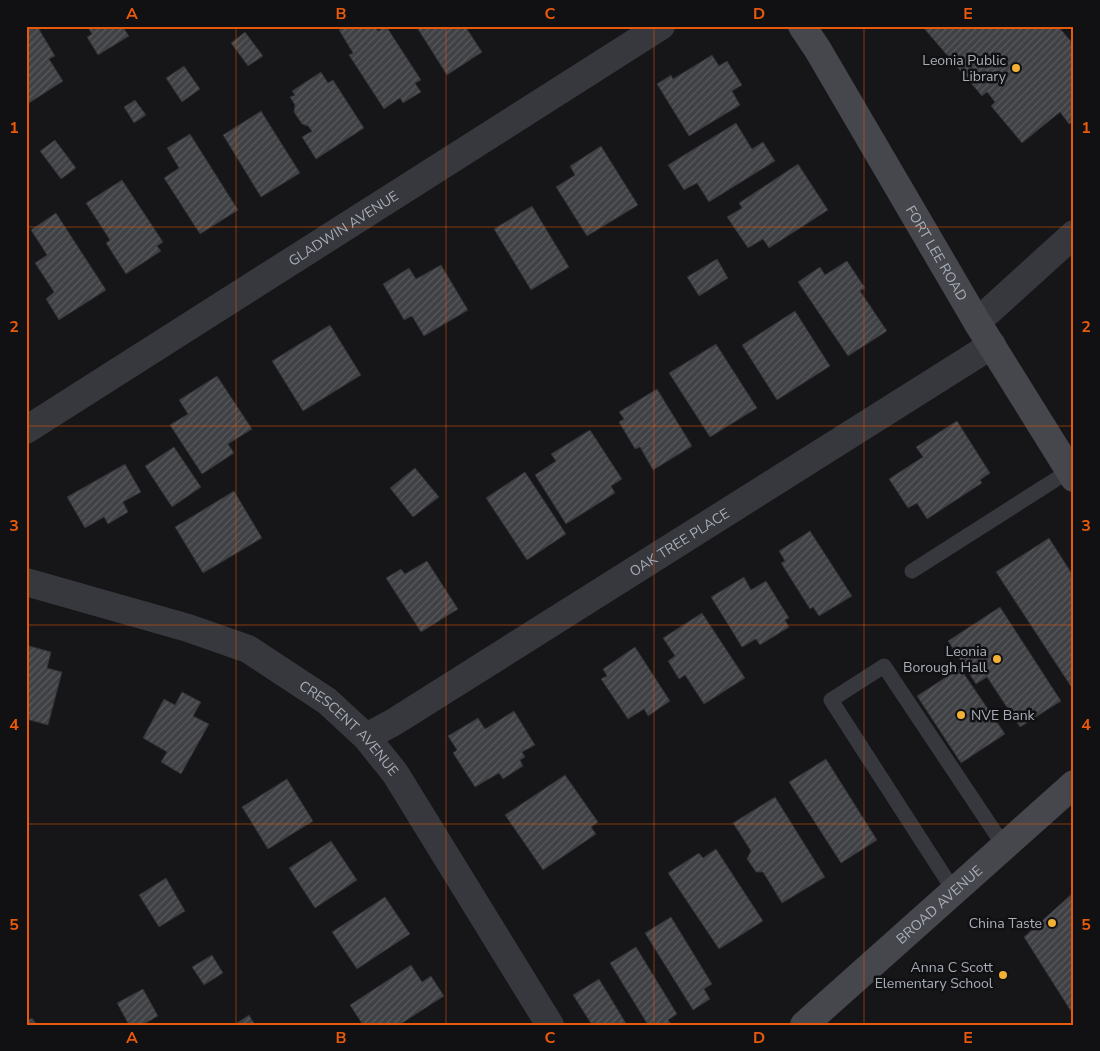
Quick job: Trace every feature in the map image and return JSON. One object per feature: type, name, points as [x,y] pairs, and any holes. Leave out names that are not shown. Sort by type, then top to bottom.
[{"type":"main road","name":"FORT LEE ROAD","points":[[802,26],[818,50],[977,322],[1072,475]]},
{"type":"main road","name":"BROAD AVENUE","points":[[804,1025],[1074,784]]},
{"type":"street","name":"GLADWIN AVENUE","points":[[26,430],[661,26]]},
{"type":"street","points":[[977,322],[1074,234]]},
{"type":"street","name":"OAK TREE PLACE","points":[[366,737],[394,722],[992,345]]},
{"type":"street","name":"CRESCENT AVENUE","points":[[26,582],[188,628],[248,649],[328,701],[366,737],[395,773],[550,1025]]},
{"type":"lane","points":[[912,571],[1072,475]]},
{"type":"lane","points":[[954,891],[831,700],[884,666],[1004,846]]},
{"type":"building","points":[[37,26],[55,56],[49,59],[63,81],[26,105],[26,32]]},
{"type":"building","points":[[87,26],[122,26],[129,36],[98,55],[87,37],[92,34]]},
{"type":"building","points":[[345,26],[375,26],[378,31],[386,26],[421,80],[415,83],[421,92],[403,103],[400,98],[384,109],[349,55],[353,53],[339,30]]},
{"type":"building","points":[[416,26],[465,26],[482,52],[447,75]]},
{"type":"building","name":"Leonia Public Library","points":[[922,26],[1058,26],[1074,45],[1074,121],[1069,124],[1060,112],[1022,143],[991,106],[995,102],[987,92],[982,96]]},
{"type":"building","points":[[245,32],[263,56],[248,66],[231,43]]},
{"type":"building","points":[[712,55],[719,66],[727,61],[742,85],[732,91],[740,105],[689,136],[657,84],[671,75],[673,79]]},
{"type":"building","points":[[184,66],[200,89],[182,102],[166,78]]},
{"type":"building","points":[[321,72],[328,83],[333,80],[364,128],[316,159],[302,137],[312,131],[308,126],[302,124],[294,112],[295,105],[290,97],[295,95],[292,91]]},
{"type":"building","points":[[135,100],[146,115],[134,123],[124,107]]},
{"type":"building","points":[[261,111],[300,173],[261,197],[223,135]]},
{"type":"building","points":[[736,123],[752,149],[763,142],[775,161],[709,202],[697,183],[684,190],[668,165]]},
{"type":"building","points":[[190,134],[238,210],[200,234],[164,178],[179,168],[167,148]]},
{"type":"building","points":[[55,140],[76,168],[61,179],[40,151]]},
{"type":"building","points":[[601,146],[638,205],[587,236],[556,187],[575,175],[570,166]]},
{"type":"building","points":[[798,164],[828,210],[769,248],[763,239],[748,248],[727,217],[742,208],[739,203]]},
{"type":"building","points":[[122,180],[163,242],[157,246],[161,251],[126,274],[106,243],[110,240],[86,203]]},
{"type":"building","points":[[532,206],[569,267],[531,290],[494,229]]},
{"type":"building","points":[[56,213],[106,290],[59,320],[46,299],[54,292],[35,263],[47,255],[31,230]]},
{"type":"building","points":[[717,259],[728,278],[699,296],[687,277]]},
{"type":"building","points":[[847,261],[865,288],[860,291],[887,331],[848,356],[798,282],[820,267],[825,275]]},
{"type":"building","points":[[441,265],[468,310],[424,336],[412,316],[404,320],[383,284],[409,268],[416,279]]},
{"type":"building","points":[[795,311],[830,366],[777,400],[742,345]]},
{"type":"building","points":[[330,325],[361,375],[303,411],[272,361]]},
{"type":"building","points":[[716,344],[757,408],[710,437],[669,373]]},
{"type":"building","points":[[217,376],[252,429],[228,444],[234,453],[202,474],[170,425],[188,414],[179,400]]},
{"type":"building","points":[[657,389],[692,446],[653,470],[640,447],[635,449],[619,422],[624,419],[619,412]]},
{"type":"building","points":[[957,421],[990,473],[980,480],[982,483],[927,519],[917,503],[908,508],[889,479],[923,457],[916,447]]},
{"type":"building","points":[[590,430],[622,479],[611,486],[615,493],[566,524],[535,475],[556,461],[551,454]]},
{"type":"building","points":[[174,447],[201,487],[172,507],[145,466]]},
{"type":"building","points":[[125,464],[141,492],[123,502],[128,512],[108,524],[104,517],[85,528],[67,497]]},
{"type":"building","points":[[415,468],[439,497],[413,517],[390,488]]},
{"type":"building","points":[[525,472],[566,534],[527,560],[486,498]]},
{"type":"building","points":[[234,491],[262,538],[203,573],[175,527]]},
{"type":"building","points":[[810,531],[852,596],[819,616],[813,607],[810,609],[781,563],[785,561],[779,551]]},
{"type":"building","points":[[1049,538],[1074,577],[1074,686],[1072,688],[996,572]]},
{"type":"building","points":[[427,561],[458,609],[421,632],[386,578],[401,569],[405,574]]},
{"type":"building","points":[[744,577],[751,590],[766,581],[789,618],[785,620],[789,627],[760,645],[756,639],[742,647],[711,597]]},
{"type":"building","name":"Leonia Borough Hall","points":[[1000,607],[1061,701],[1020,727],[987,677],[976,684],[948,641]]},
{"type":"building","points":[[702,613],[745,678],[704,704],[685,675],[679,679],[668,661],[675,656],[663,638]]},
{"type":"building","points":[[26,645],[51,652],[47,668],[62,672],[48,725],[26,719]]},
{"type":"building","points":[[635,647],[670,701],[648,716],[644,709],[628,719],[601,679],[607,676],[603,669]]},
{"type":"building","name":"NVE Bank","points":[[960,668],[1005,734],[961,763],[917,696]]},
{"type":"building","points":[[182,692],[201,702],[193,716],[209,724],[181,774],[161,762],[167,752],[143,738],[164,699],[175,705]]},
{"type":"building","points":[[514,711],[535,745],[522,752],[525,757],[520,760],[523,766],[503,779],[499,773],[475,787],[453,753],[457,750],[448,736],[478,718],[485,729]]},
{"type":"building","points":[[826,759],[877,840],[841,863],[789,782]]},
{"type":"building","points":[[565,775],[598,822],[591,827],[596,834],[543,870],[505,815]]},
{"type":"building","points":[[287,779],[313,821],[268,849],[242,807]]},
{"type":"building","points":[[775,797],[825,877],[782,903],[763,872],[756,872],[747,859],[751,851],[733,823]]},
{"type":"building","points":[[331,841],[357,880],[315,908],[289,868]]},
{"type":"building","points":[[716,849],[763,921],[719,949],[668,873],[699,853],[703,858]]},
{"type":"building","points":[[166,878],[185,911],[159,927],[139,895]]},
{"type":"building","points":[[1074,892],[1074,1016],[1024,937]]},
{"type":"building","points":[[385,897],[410,934],[357,969],[332,932]]},
{"type":"building","points":[[671,917],[712,984],[704,989],[710,999],[693,1010],[645,933]]},
{"type":"building","points":[[636,947],[677,1014],[668,1020],[672,1025],[648,1025],[610,963]]},
{"type":"building","points":[[212,955],[223,973],[204,985],[192,967]]},
{"type":"building","points":[[411,965],[422,982],[431,976],[444,996],[399,1025],[363,1025],[350,1005]]},
{"type":"building","points":[[599,979],[627,1025],[592,1025],[573,995]]},
{"type":"building","points":[[143,989],[158,1016],[142,1025],[129,1025],[117,1003]]},
{"type":"building","points":[[249,1015],[255,1025],[234,1025]]},
{"type":"building","points":[[32,1018],[37,1025],[26,1025],[26,1022]]},
{"type":"place","name":"Leonia Public Library","points":[[1016,68]]},
{"type":"place","name":"Leonia Borough Hall","points":[[997,659]]},
{"type":"place","name":"NVE Bank","points":[[961,715]]},
{"type":"place","name":"China Taste","points":[[1052,923]]},
{"type":"place","name":"Anna C Scott Elementary School","points":[[1003,975]]}]
